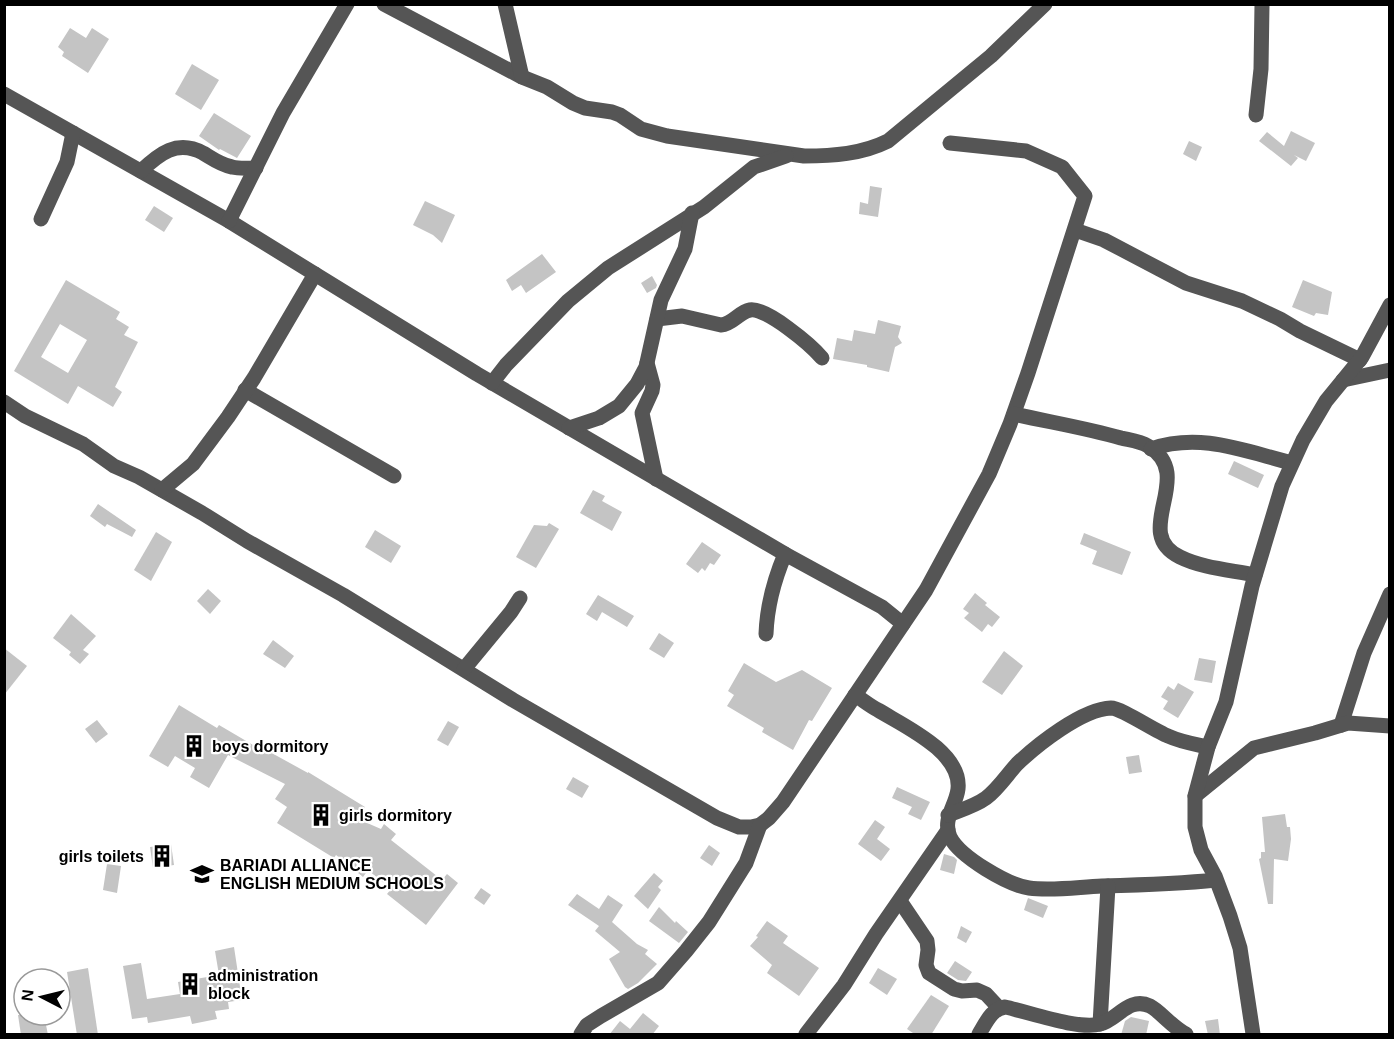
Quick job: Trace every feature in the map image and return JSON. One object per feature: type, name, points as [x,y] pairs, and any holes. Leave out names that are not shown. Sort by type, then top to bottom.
[{"type":"street","points":[[229,221],[283,113],[347,4]]},
{"type":"street","points":[[384,4],[585,108],[612,112],[641,129],[667,136],[791,154],[821,156],[875,148],[888,141],[991,56],[1045,4]]},
{"type":"street","points":[[505,4],[522,77]]},
{"type":"street","points":[[1256,115],[1261,69],[1262,4]]},
{"type":"street","points":[[4,94],[229,221],[492,383],[786,554],[882,607],[903,624]]},
{"type":"street","points":[[41,219],[67,162],[73,133]]},
{"type":"street","points":[[4,402],[25,416],[83,444],[114,466],[162,490],[343,595],[717,818],[739,827],[760,825],[783,802],[926,590],[989,474],[1014,414],[1085,196],[1062,166],[1026,151],[950,143]]},
{"type":"street","points":[[141,171],[156,156],[168,149],[179,147],[201,152],[214,161],[235,168],[256,168]]},
{"type":"street","points":[[492,383],[506,365],[568,302],[608,268],[728,189],[754,167],[791,154]]},
{"type":"street","points":[[569,428],[599,418],[620,406],[637,384],[647,363],[663,293],[685,249],[692,213]]},
{"type":"street","points":[[1075,230],[1104,240],[1186,283],[1242,301],[1271,314],[1360,360]]},
{"type":"street","points":[[162,490],[193,464],[245,390],[315,274]]},
{"type":"street","points":[[1253,1035],[1240,948],[1216,880],[1201,850],[1195,828],[1195,796],[1208,747],[1226,702],[1256,575],[1282,486],[1303,440],[1326,401],[1360,360],[1389,305]]},
{"type":"street","points":[[657,318],[681,316],[721,326],[751,310],[762,311],[810,344],[822,358]]},
{"type":"street","points":[[647,363],[653,385],[642,412],[656,479]]},
{"type":"street","points":[[1343,380],[1389,370]]},
{"type":"street","points":[[245,390],[394,476]]},
{"type":"street","points":[[1014,414],[1147,445],[1163,460],[1168,475],[1159,524],[1160,538],[1167,548],[1179,557],[1202,565],[1256,575]]},
{"type":"street","points":[[1151,449],[1169,443],[1188,441],[1215,443],[1292,463]]},
{"type":"street","points":[[766,634],[768,610],[775,580],[786,554]]},
{"type":"street","points":[[1341,726],[1364,652],[1389,594]]},
{"type":"street","points":[[464,669],[520,598]]},
{"type":"street","points":[[806,1035],[844,985],[900,901],[948,823],[958,789],[955,769],[944,756],[923,737],[855,695]]},
{"type":"street","points":[[948,823],[986,798],[1017,765],[1067,724],[1102,709],[1121,710],[1140,723],[1169,737],[1208,747]]},
{"type":"street","points":[[1195,796],[1254,748],[1348,723],[1389,726]]},
{"type":"street","points":[[948,823],[951,839],[982,867],[1028,888],[1216,880]]},
{"type":"street","points":[[581,1035],[587,1025],[658,983],[679,959],[709,922],[746,863],[760,825]]},
{"type":"street","points":[[1102,1028],[1108,886]]},
{"type":"street","points":[[900,901],[927,941],[926,965],[929,973],[962,992],[977,990],[986,994],[999,1008]]},
{"type":"street","points":[[1102,1028],[1121,1010],[1140,1004],[1150,1006],[1186,1035]]},
{"type":"street","points":[[979,1035],[991,1014],[1005,1007],[1102,1028]]},
{"type":"building","points":[[70,28],[86,38],[92,28],[109,39],[88,73],[62,56],[64,52],[58,47]]},
{"type":"building","points":[[192,64],[219,80],[201,110],[175,94]]},
{"type":"building","points":[[214,113],[251,136],[237,158],[219,150],[199,136]]},
{"type":"building","points":[[1291,131],[1315,143],[1306,161],[1294,155],[1298,158],[1291,166],[1259,141],[1267,132],[1284,146]]},
{"type":"building","points":[[1189,141],[1202,147],[1196,161],[1183,154]]},
{"type":"building","points":[[870,186],[882,188],[878,217],[859,214],[860,202],[868,204]]},
{"type":"building","points":[[425,201],[455,215],[442,243],[433,235],[413,225]]},
{"type":"building","points":[[154,206],[173,218],[164,232],[145,220]]},
{"type":"building","points":[[542,254],[556,272],[526,293],[521,285],[512,291],[506,280]]},
{"type":"building","points":[[652,276],[657,285],[647,293],[641,283]]},
{"type":"building","points":[[66,280],[120,312],[116,319],[129,327],[124,335],[138,342],[115,387],[122,392],[113,407],[78,386],[68,404],[14,371]],"holes":[[[60,324],[87,340],[68,373],[41,357]]]},
{"type":"building","points":[[1303,280],[1332,292],[1328,315],[1316,313],[1314,316],[1292,307]]},
{"type":"building","points":[[878,320],[901,326],[898,337],[902,343],[895,347],[889,372],[867,367],[867,365],[833,359],[837,338],[852,341],[854,330],[875,334]]},
{"type":"building","points":[[1234,461],[1264,475],[1258,488],[1228,474]]},
{"type":"building","points":[[593,490],[605,496],[602,501],[622,512],[612,531],[580,513]]},
{"type":"building","points":[[98,504],[136,530],[132,537],[107,524],[105,527],[90,516]]},
{"type":"building","points":[[549,523],[559,529],[536,568],[516,557],[534,525],[547,526]]},
{"type":"building","points":[[375,530],[401,546],[391,563],[365,547]]},
{"type":"building","points":[[156,532],[172,542],[151,581],[134,570]]},
{"type":"building","points":[[1084,533],[1131,552],[1122,575],[1092,564],[1097,551],[1080,544]]},
{"type":"building","points":[[702,542],[721,555],[714,565],[710,563],[705,571],[702,568],[698,573],[686,564]]},
{"type":"building","points":[[208,589],[221,601],[210,614],[197,601]]},
{"type":"building","points":[[975,593],[1000,617],[992,627],[988,624],[982,632],[964,618],[969,613],[963,609]]},
{"type":"building","points":[[598,595],[634,616],[627,627],[602,612],[597,621],[586,614]]},
{"type":"building","points":[[71,614],[96,636],[83,650],[89,654],[80,664],[69,655],[71,652],[53,638]]},
{"type":"building","points":[[659,633],[674,643],[664,658],[649,649]]},
{"type":"building","points":[[273,640],[294,656],[285,668],[263,654]]},
{"type":"building","points":[[4,648],[27,666],[4,695]]},
{"type":"building","points":[[1004,651],[1023,666],[1002,695],[982,682]]},
{"type":"building","points":[[1199,658],[1216,661],[1212,683],[1194,680]]},
{"type":"building","points":[[744,663],[776,682],[802,670],[832,688],[812,721],[809,720],[793,750],[762,732],[764,728],[727,706],[734,695],[728,691]]},
{"type":"building","points":[[1178,683],[1194,692],[1178,718],[1163,709],[1168,701],[1161,697],[1168,686],[1174,690]]},
{"type":"building","points":[[179,705],[217,728],[219,725],[258,748],[259,746],[308,772],[365,807],[358,819],[381,829],[384,824],[396,834],[391,840],[442,880],[447,874],[458,883],[426,925],[387,894],[391,889],[368,870],[363,877],[336,855],[334,858],[277,823],[287,807],[275,799],[285,784],[228,755],[209,788],[190,777],[195,768],[175,756],[168,767],[149,756]]},
{"type":"building","points":[[97,720],[108,734],[96,743],[85,729]]},
{"type":"building","points":[[448,721],[459,727],[448,746],[437,740]]},
{"type":"building","points":[[1139,755],[1142,772],[1129,774],[1126,757]]},
{"type":"building","points":[[573,777],[589,786],[582,798],[566,789]]},
{"type":"building","points":[[897,787],[930,802],[921,820],[908,814],[912,807],[892,798]]},
{"type":"building","points":[[1285,814],[1287,827],[1290,827],[1291,839],[1288,861],[1274,859],[1273,904],[1268,904],[1259,859],[1261,852],[1265,852],[1262,817]]},
{"type":"building","points":[[875,820],[885,827],[877,839],[890,849],[881,861],[858,844]]},
{"type":"building","name":"girls toilets","points":[[171,844],[174,865],[153,868],[150,847]]},
{"type":"building","points":[[709,845],[720,853],[712,866],[700,858]]},
{"type":"building","points":[[944,854],[957,860],[954,874],[940,870]]},
{"type":"building","points":[[107,864],[121,866],[117,893],[103,890]]},
{"type":"building","points":[[654,873],[663,881],[658,887],[661,890],[648,909],[634,896]]},
{"type":"building","points":[[481,888],[491,895],[484,905],[474,898]]},
{"type":"building","points":[[577,894],[599,909],[608,895],[623,905],[612,922],[637,944],[648,950],[645,954],[657,964],[638,983],[628,989],[625,987],[609,959],[620,952],[595,931],[599,926],[568,905]]},
{"type":"building","points":[[1028,898],[1048,906],[1043,918],[1024,910]]},
{"type":"building","points":[[659,907],[688,932],[679,943],[649,921]]},
{"type":"building","points":[[767,921],[788,936],[783,943],[819,968],[799,996],[767,973],[772,965],[750,946]]},
{"type":"building","points":[[961,926],[972,932],[966,943],[957,938]]},
{"type":"building","name":"administration block","points":[[234,947],[242,1000],[228,1002],[229,1009],[215,1011],[217,1019],[192,1024],[190,1016],[148,1023],[147,1017],[132,1019],[123,966],[141,963],[147,999],[180,994],[178,982],[219,975],[215,951]]},
{"type":"building","points":[[955,961],[972,972],[966,981],[958,980],[947,973]]},
{"type":"building","points":[[88,968],[98,1035],[77,1035],[72,1004],[72,971]]},
{"type":"building","points":[[878,968],[897,979],[887,995],[869,983]]},
{"type":"building","points":[[931,995],[949,1006],[931,1035],[916,1035],[907,1029]]},
{"type":"building","points":[[643,1013],[659,1026],[652,1035],[609,1035],[620,1021],[630,1029]]},
{"type":"building","points":[[1131,1017],[1149,1021],[1146,1035],[1121,1035],[1125,1021]]},
{"type":"building","points":[[1218,1019],[1220,1035],[1208,1035],[1205,1021]]},
{"type":"building","points":[[20,1027],[46,1027],[48,1035],[21,1035]]},
{"type":"place","name":"boys dormitory","points":[[194,746]]},
{"type":"place","name":"girls dormitory","points":[[321,815]]},
{"type":"place","name":"girls toilets","points":[[162,856]]},
{"type":"place","name":"BARIADI ALLIANCE ENGLISH MEDIUM SCHOOLS","points":[[202,874]]},
{"type":"place","name":"administration block","points":[[190,984]]}]
